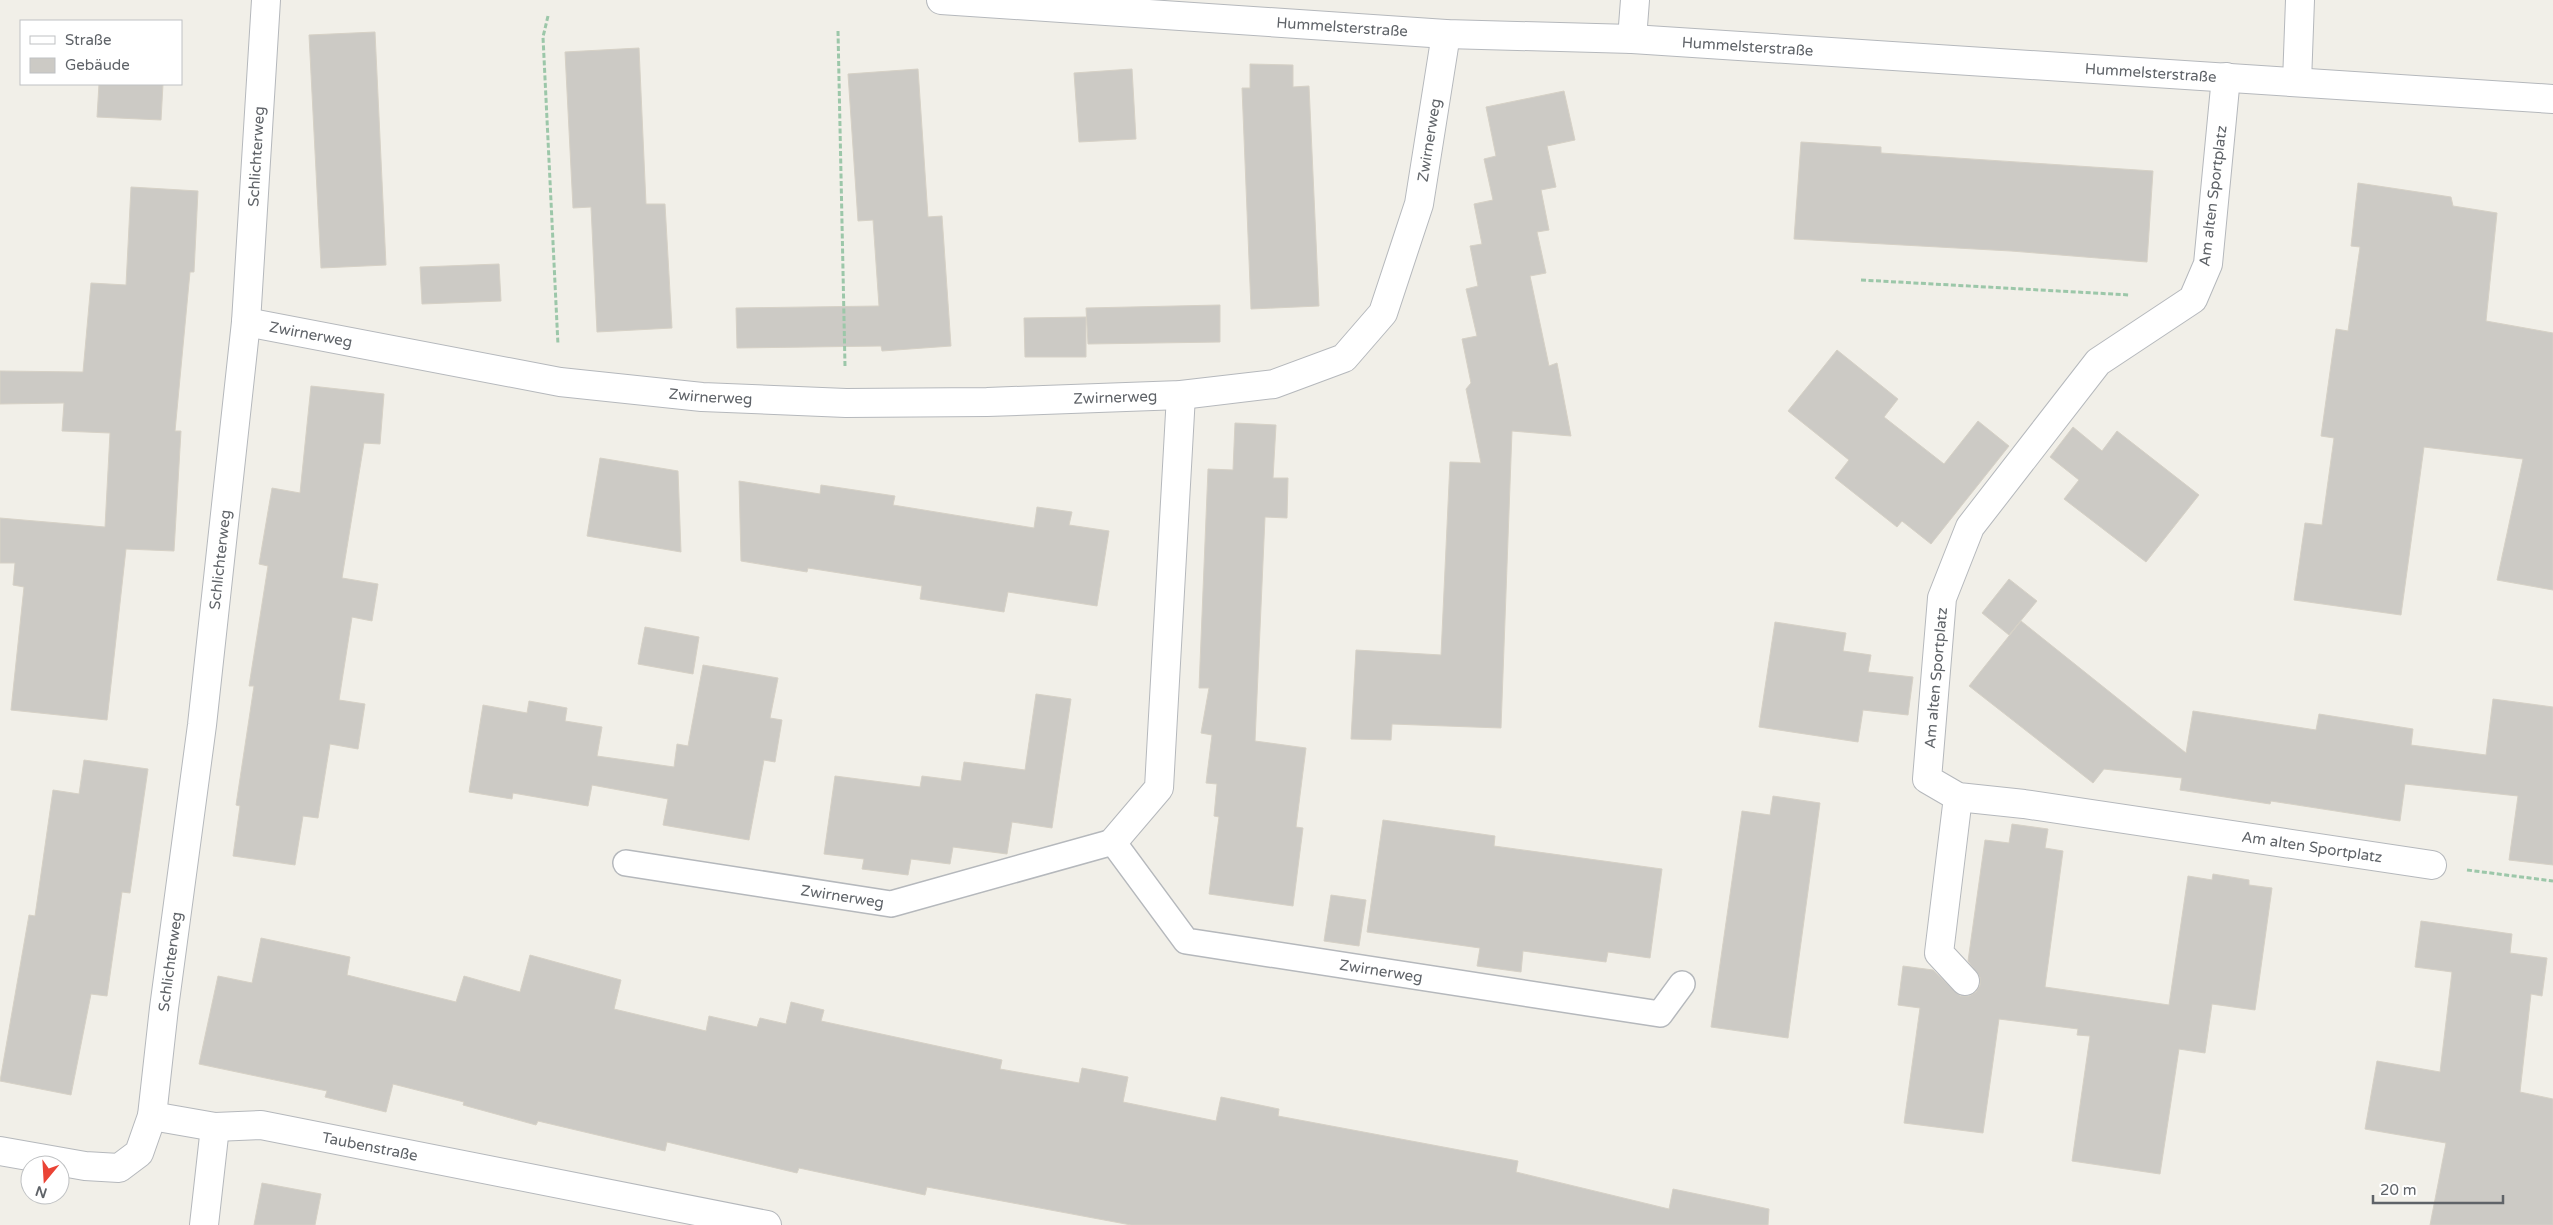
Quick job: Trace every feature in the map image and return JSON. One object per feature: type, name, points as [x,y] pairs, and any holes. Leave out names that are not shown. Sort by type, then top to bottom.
[{"type":"street","name":"Schlichterweg","points":[[152,1116],[164,1008],[202,726],[246,322],[266,0]]},
{"type":"street","name":"Hummelsterstraße","points":[[941,0],[1086,6],[1446,34],[1632,39],[2553,99]]},
{"type":"street","points":[[1632,39],[1635,0]]},
{"type":"street","points":[[2297,82],[2300,0]]},
{"type":"street","name":"Zwirnerweg","points":[[246,322],[560,382],[702,397],[846,403],[987,402],[1181,395],[1274,384],[1344,358],[1383,313],[1419,204],[1446,34]]},
{"type":"street","name":"Am alten Sportplatz","points":[[2226,77],[2208,264],[2193,299],[2098,362],[1970,527],[1942,598],[1927,779],[1958,796],[2432,865]]},
{"type":"street","points":[[1113,842],[1160,788],[1181,395]]},
{"type":"street","points":[[1958,796],[1939,953],[1965,982]]},
{"type":"street","points":[[0,1151],[85,1166],[119,1168],[139,1153],[152,1116]]},
{"type":"street","name":"Taubenstraße","points":[[152,1116],[215,1127],[261,1125],[767,1225]]},
{"type":"street","points":[[204,1225],[215,1127]]},
{"type":"lane","name":"Zwirnerweg","points":[[626,863],[891,904],[1113,842],[1186,942],[1660,1014],[1682,984]]},
{"type":"path","points":[[548,16],[543,37],[558,346]]},
{"type":"path","points":[[838,31],[845,367]]},
{"type":"path","points":[[1861,280],[2134,296]]},
{"type":"path","points":[[2432,865],[2553,882]]},
{"type":"building","points":[[375,32],[386,265],[321,268],[309,35]]},
{"type":"building","points":[[639,48],[646,204],[665,204],[672,328],[597,332],[591,207],[573,208],[565,52]]},
{"type":"building","points":[[1250,64],[1293,65],[1293,87],[1309,86],[1319,306],[1251,309],[1242,88],[1250,88]]},
{"type":"building","points":[[918,69],[928,217],[942,216],[951,346],[882,351],[881,346],[737,348],[736,308],[879,306],[873,220],[858,221],[848,74]]},
{"type":"building","points":[[1132,69],[1136,139],[1079,142],[1074,73]]},
{"type":"building","points":[[99,85],[163,85],[161,120],[97,117]]},
{"type":"building","points":[[1564,91],[1575,140],[1547,146],[1556,187],[1541,190],[1549,230],[1537,232],[1546,273],[1530,276],[1549,366],[1557,363],[1571,436],[1512,431],[1501,728],[1392,724],[1391,740],[1351,739],[1356,650],[1441,655],[1450,462],[1481,463],[1466,389],[1471,383],[1462,339],[1477,336],[1466,289],[1478,286],[1470,246],[1482,244],[1474,204],[1493,200],[1484,159],[1496,156],[1486,107]]},
{"type":"building","points":[[1801,142],[1881,147],[1881,153],[2153,171],[2147,262],[2011,251],[1794,239]]},
{"type":"building","points":[[2358,183],[2451,197],[2453,206],[2497,213],[2486,321],[2553,333],[2553,590],[2497,580],[2523,459],[2424,447],[2401,615],[2294,600],[2305,523],[2322,525],[2334,438],[2321,436],[2336,329],[2348,331],[2360,247],[2351,246]]},
{"type":"building","points":[[131,187],[198,191],[194,272],[190,272],[175,431],[181,431],[174,551],[126,549],[107,720],[11,710],[24,587],[13,585],[15,563],[0,563],[0,518],[105,527],[110,433],[62,431],[64,403],[0,404],[0,371],[83,372],[91,283],[126,285]]},
{"type":"building","points":[[499,264],[501,301],[422,304],[420,267]]},
{"type":"building","points":[[1220,305],[1220,342],[1088,344],[1086,308]]},
{"type":"building","points":[[1086,317],[1086,357],[1025,357],[1024,318]]},
{"type":"building","points":[[1837,350],[1898,399],[1884,417],[1944,464],[1978,421],[2009,446],[1931,544],[1902,521],[1897,527],[1835,478],[1849,460],[1788,411]]},
{"type":"building","points":[[311,386],[384,394],[380,444],[364,443],[342,578],[378,584],[372,621],[352,617],[339,700],[365,704],[358,749],[330,744],[318,818],[303,816],[295,865],[233,856],[240,806],[236,805],[254,686],[249,686],[268,566],[259,564],[272,488],[300,493]]},
{"type":"building","points":[[1235,423],[1276,425],[1273,478],[1288,478],[1287,518],[1265,517],[1255,741],[1306,748],[1296,827],[1303,828],[1293,906],[1209,894],[1219,817],[1214,816],[1217,784],[1206,783],[1212,735],[1201,733],[1209,688],[1199,688],[1208,469],[1233,470]]},
{"type":"building","points":[[2073,427],[2102,451],[2117,431],[2199,495],[2146,562],[2064,499],[2079,480],[2050,457]]},
{"type":"building","points":[[600,458],[678,471],[681,552],[587,536]]},
{"type":"building","points":[[739,481],[820,494],[821,485],[895,496],[893,505],[1034,528],[1037,507],[1072,512],[1069,525],[1109,531],[1097,606],[1008,592],[1004,612],[920,599],[922,586],[808,568],[807,572],[741,561]]},
{"type":"building","points":[[2009,579],[2037,601],[2009,635],[1982,613]]},
{"type":"building","points":[[2021,621],[2186,753],[2193,711],[2316,730],[2319,714],[2413,729],[2411,745],[2486,755],[2493,699],[2553,707],[2553,865],[2509,860],[2518,796],[2405,784],[2400,821],[2271,801],[2270,804],[2180,790],[2182,778],[2104,769],[2093,783],[1969,686]]},
{"type":"building","points":[[1775,622],[1846,633],[1843,651],[1871,655],[1868,672],[1913,677],[1908,715],[1863,710],[1858,742],[1759,727]]},
{"type":"building","points":[[645,627],[699,637],[693,674],[638,664]]},
{"type":"building","points":[[703,665],[778,678],[770,718],[782,720],[775,762],[764,760],[749,840],[663,825],[668,799],[592,785],[588,806],[513,793],[512,799],[469,792],[483,705],[527,713],[529,701],[567,708],[565,721],[602,727],[597,756],[674,767],[677,744],[688,746]]},
{"type":"building","points":[[1036,694],[1071,699],[1052,828],[1012,822],[1007,854],[953,847],[950,864],[911,859],[908,875],[862,869],[864,859],[824,854],[835,776],[920,787],[922,776],[961,781],[964,762],[1025,770]]},
{"type":"building","points":[[84,760],[148,769],[130,893],[122,892],[107,996],[91,994],[71,1095],[0,1081],[29,915],[35,916],[53,790],[79,794]]},
{"type":"building","points":[[1773,796],[1820,803],[1788,1038],[1711,1027],[1742,811],[1770,815]]},
{"type":"building","points":[[1383,820],[1495,836],[1494,846],[1662,869],[1650,958],[1608,952],[1606,962],[1523,951],[1521,972],[1477,966],[1480,948],[1367,932]]},
{"type":"building","points":[[2012,824],[2048,829],[2045,848],[2063,851],[2045,987],[2169,1005],[2188,876],[2212,880],[2213,874],[2249,880],[2249,885],[2272,888],[2255,1010],[2212,1004],[2205,1053],[2179,1049],[2160,1174],[2072,1161],[2090,1036],[2077,1035],[2078,1029],[1999,1019],[1983,1133],[1904,1123],[1920,1008],[1898,1005],[1903,966],[1933,970],[1960,996],[1969,996],[1976,992],[1980,985],[1980,977],[1968,961],[1985,840],[2009,843]]},
{"type":"building","points":[[1331,895],[1366,900],[1359,946],[1324,941]]},
{"type":"building","points":[[2421,921],[2512,934],[2510,953],[2547,958],[2542,996],[2531,994],[2520,1092],[2553,1099],[2553,1225],[2430,1225],[2446,1143],[2365,1129],[2377,1061],[2440,1072],[2452,972],[2415,967]]},
{"type":"building","points":[[261,938],[350,957],[347,975],[456,1002],[464,976],[520,992],[530,955],[621,980],[614,1009],[706,1031],[709,1016],[757,1027],[760,1018],[786,1024],[791,1002],[824,1010],[821,1021],[1002,1060],[1000,1069],[1079,1083],[1082,1068],[1128,1077],[1123,1102],[1216,1121],[1221,1097],[1279,1109],[1278,1116],[1518,1161],[1516,1172],[1669,1209],[1673,1189],[1769,1209],[1768,1225],[1131,1225],[927,1187],[925,1195],[799,1168],[797,1173],[667,1142],[665,1151],[538,1121],[536,1125],[463,1105],[464,1102],[393,1084],[386,1112],[325,1097],[327,1091],[199,1064],[218,976],[252,983]]},
{"type":"building","points":[[262,1183],[321,1194],[315,1225],[254,1225]]}]
